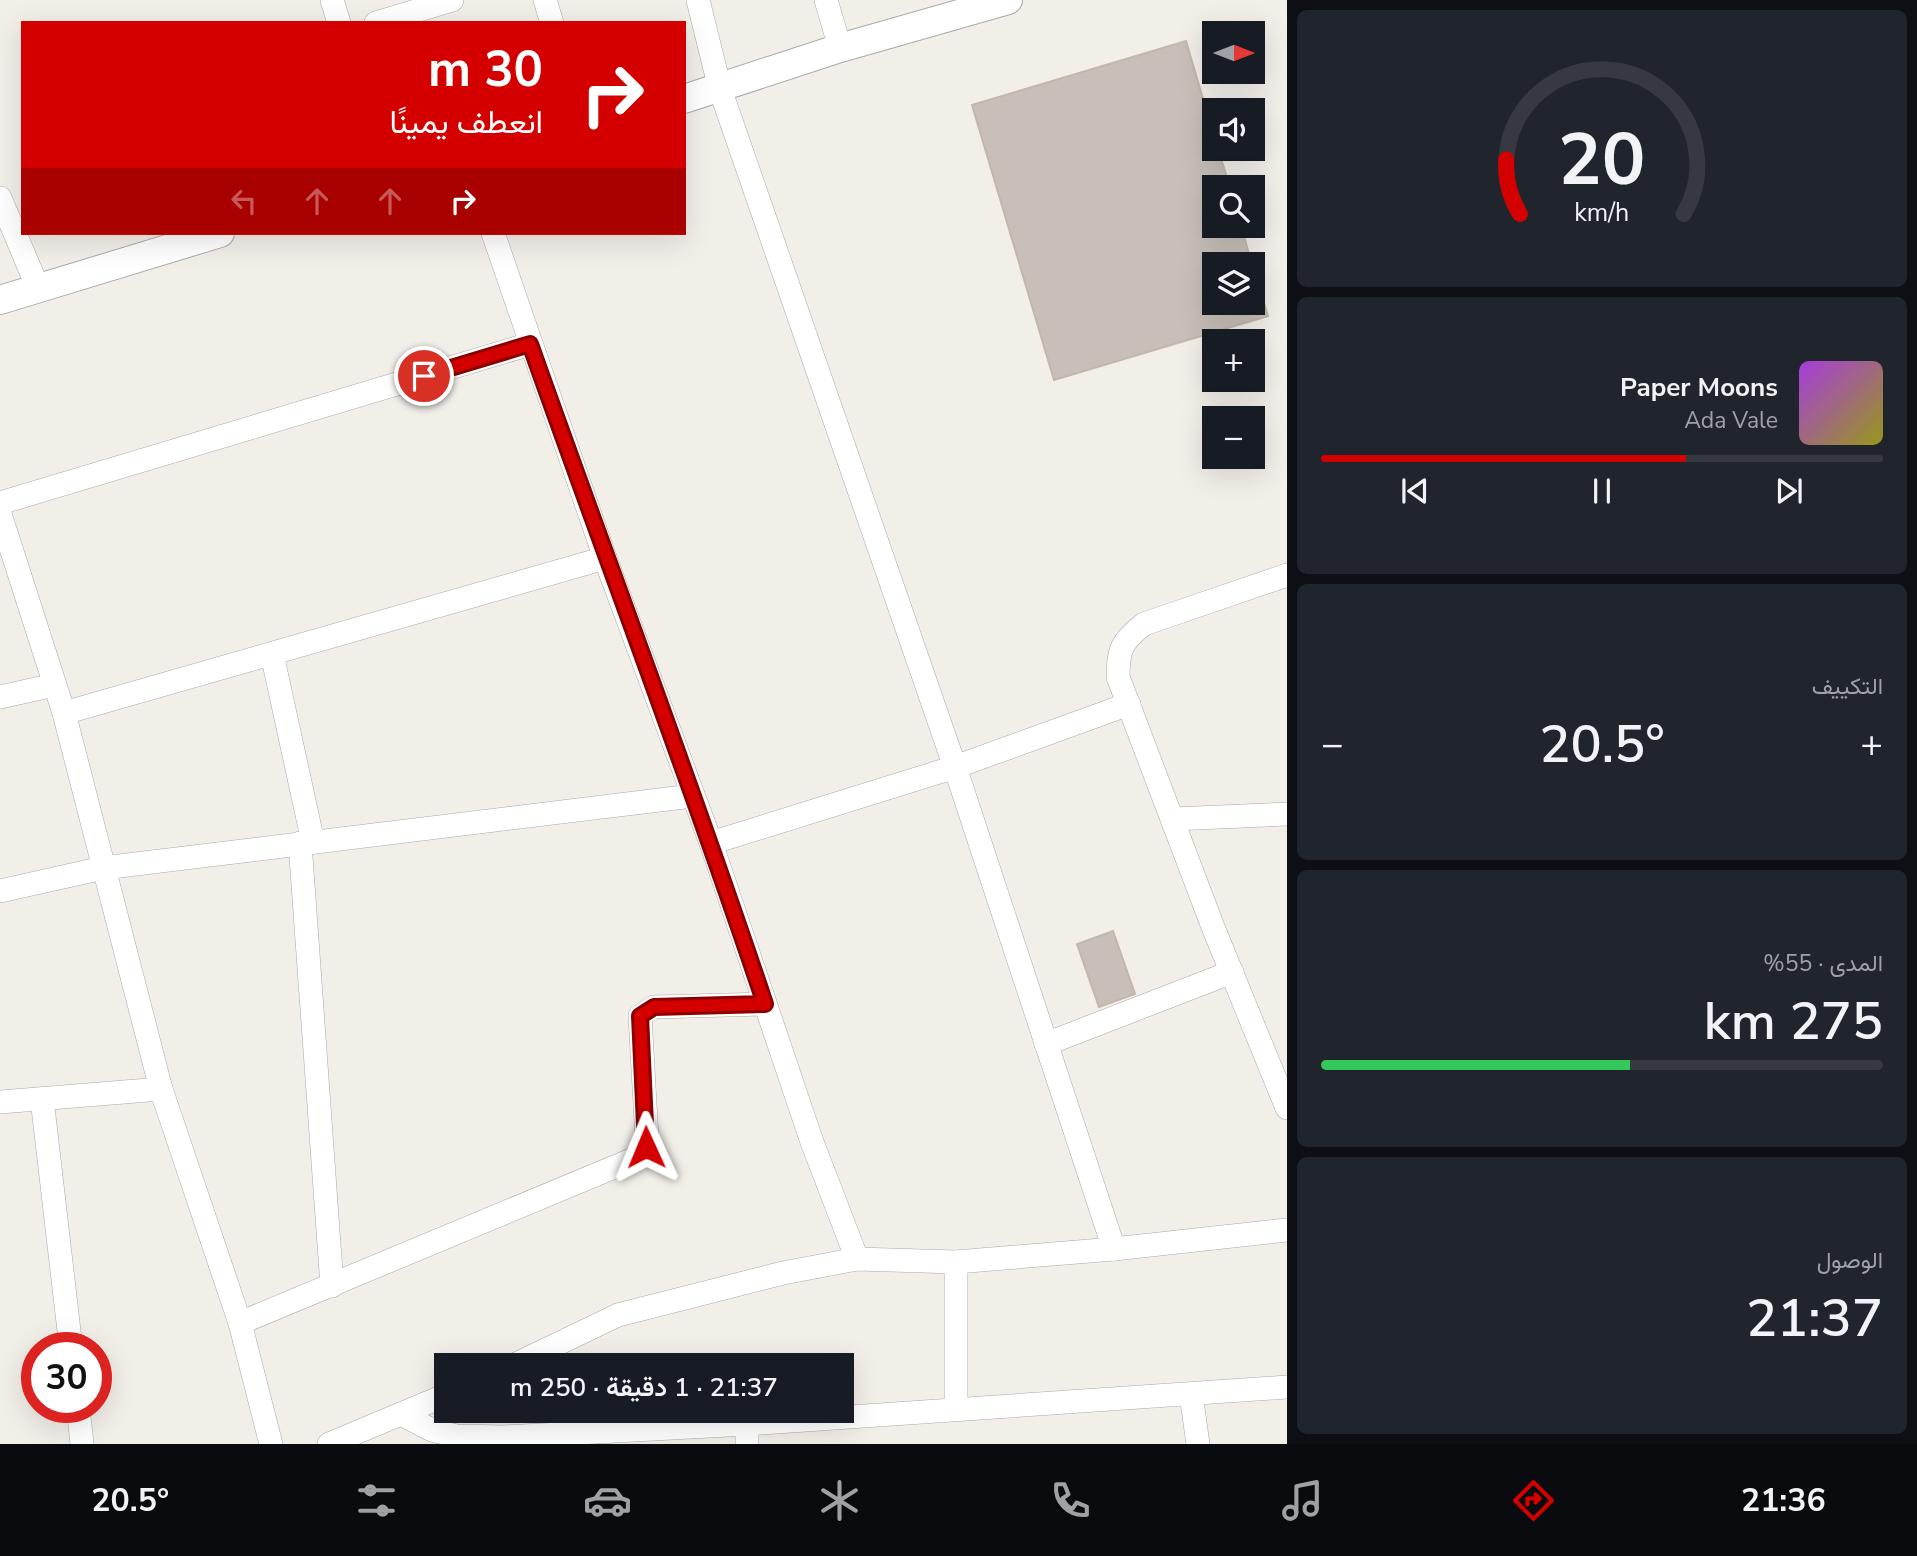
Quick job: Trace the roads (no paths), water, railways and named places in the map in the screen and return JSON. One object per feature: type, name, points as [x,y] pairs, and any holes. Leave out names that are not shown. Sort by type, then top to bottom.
[{"type":"street","points":[[332,0],[338,21]]},
{"type":"street","points":[[383,21],[452,0]]},
{"type":"street","points":[[545,0],[551,21]]},
{"type":"street","points":[[698,0],[720,89],[955,767],[1114,1249]]},
{"type":"street","points":[[826,0],[840,48]]},
{"type":"street","points":[[686,99],[840,48],[1008,0]]},
{"type":"street","points":[[0,198],[37,288]]},
{"type":"street","points":[[0,300],[213,235]]},
{"type":"street","points":[[494,235],[605,558],[711,844],[812,1142],[857,1259]]},
{"type":"street","points":[[271,1444],[240,1323],[161,1089],[64,713],[1,515],[530,344]]},
{"type":"street","points":[[64,713],[605,558]]},
{"type":"street","points":[[1287,575],[1144,624],[1128,636],[1118,654],[1118,677],[1231,972],[1287,1108]]},
{"type":"street","points":[[272,654],[307,843],[332,1286]]},
{"type":"street","points":[[0,697],[54,685]]},
{"type":"street","points":[[711,844],[955,767],[1129,704]]},
{"type":"street","points":[[0,891],[103,869],[692,796]]},
{"type":"street","points":[[1173,819],[1287,814]]},
{"type":"street","points":[[1046,1044],[1231,972]]},
{"type":"street","points":[[240,1323],[636,1158],[646,1147],[647,1139],[640,1016],[654,1007],[765,1004]]},
{"type":"street","points":[[0,1102],[161,1089]]},
{"type":"street","points":[[42,1099],[69,1332]]},
{"type":"street","points":[[539,1353],[618,1315],[783,1273],[857,1259],[956,1262],[1114,1249],[1287,1230]]},
{"type":"street","points":[[956,1262],[957,1407]]},
{"type":"street","points":[[401,1414],[432,1430],[456,1436],[747,1434],[957,1407],[1287,1387]]},
{"type":"street","points":[[1191,1394],[1198,1444]]},
{"type":"street","points":[[329,1444],[434,1400]]},
{"type":"street","points":[[80,1423],[82,1444]]}]
